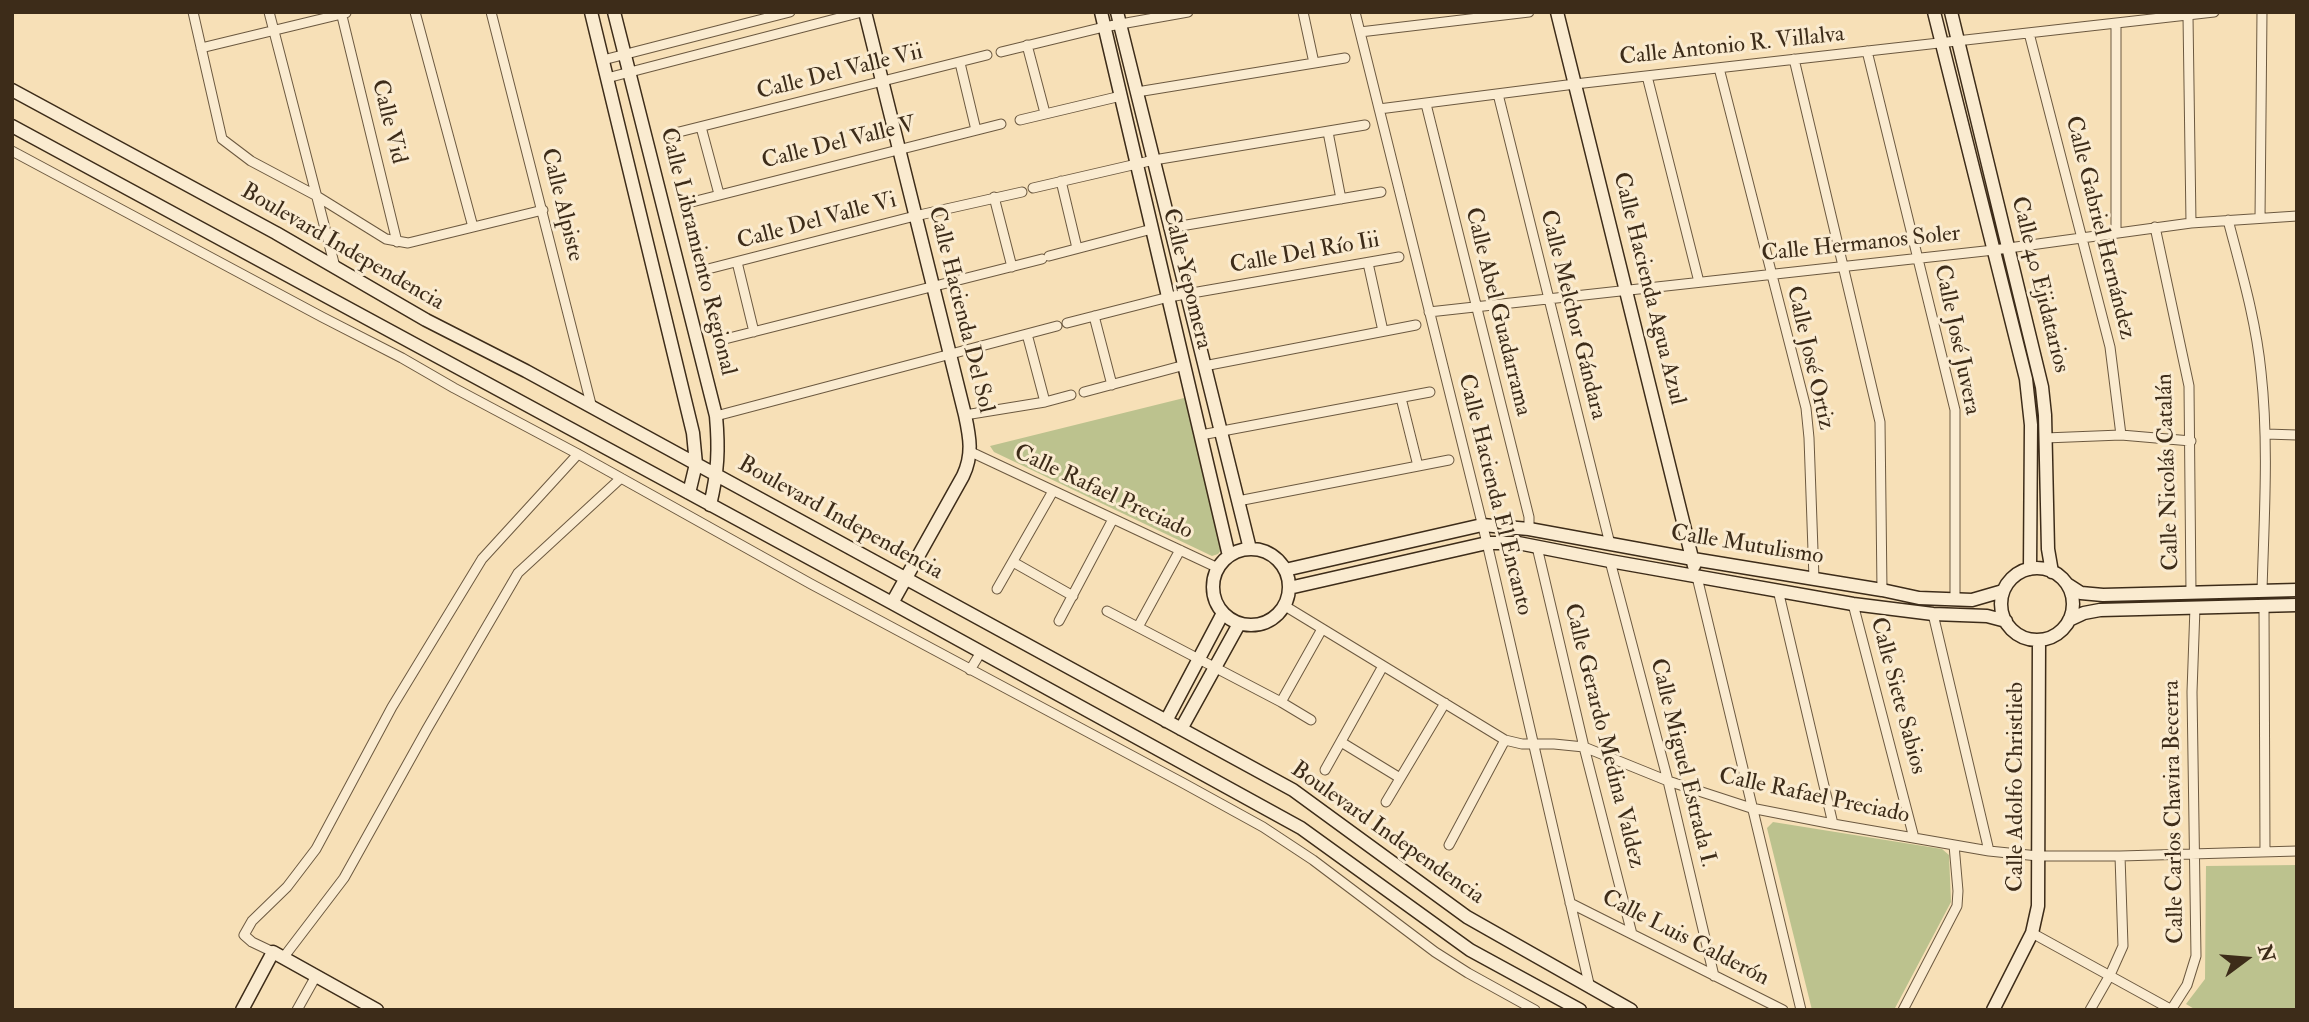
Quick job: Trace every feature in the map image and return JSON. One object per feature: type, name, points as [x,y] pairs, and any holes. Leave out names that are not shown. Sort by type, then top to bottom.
[{"type":"street","points":[[192,12],[222,139],[251,161],[315,195],[386,239],[408,243],[421,241],[542,210]]},
{"type":"street","points":[[269,12],[335,267]]},
{"type":"street","points":[[415,12],[473,227]]},
{"type":"street","name":"Calle Alpiste","points":[[491,12],[592,408]]},
{"type":"street","name":"Calle Libramiento Regional","points":[[590,12],[694,433],[696,464],[688,494]]},
{"type":"street","name":"Calle Libramiento Regional","points":[[614,12],[716,416],[718,475],[710,505]]},
{"type":"street","points":[[603,60],[790,12]]},
{"type":"street","points":[[607,78],[863,12]]},
{"type":"street","name":"Calle Hacienda Del Sol","points":[[863,12],[950,353],[971,452],[963,477],[892,603]]},
{"type":"street","name":"Calle Yepomera","points":[[1101,12],[1229,556]]},
{"type":"street","points":[[1001,52],[1104,27],[1118,18],[1188,12]]},
{"type":"street","points":[[1303,12],[1314,63]]},
{"type":"street","name":"Calle Hacienda El Encanto","points":[[1355,12],[1487,543],[1590,988]]},
{"type":"street","points":[[1360,32],[1529,12]]},
{"type":"street","name":"Calle Hacienda Agua Azul","points":[[1557,12],[1697,577]]},
{"type":"street","name":"Calle 40 Ejidatarios","points":[[1934,12],[2029,398],[2030,569]]},
{"type":"street","name":"Calle 40 Ejidatarios","points":[[1951,12],[2042,387],[2048,549],[2052,572]]},
{"type":"street","name":"Calle Antonio R. Villalva","points":[[1379,109],[1575,84],[2214,12]]},
{"type":"street","points":[[2260,218],[2262,12]]},
{"type":"street","points":[[201,48],[343,13]]},
{"type":"street","name":"Calle Vid","points":[[343,13],[397,242]]},
{"type":"street","points":[[2188,16],[2191,223]]},
{"type":"street","name":"Calle Yepomera","points":[[1118,18],[1250,549]]},
{"type":"street","points":[[2116,23],[2116,233]]},
{"type":"street","name":"Calle Gabriel Hernández","points":[[2029,33],[2110,347],[2121,435]]},
{"type":"street","points":[[1027,46],[1045,113]]},
{"type":"street","name":"Calle José Juvera","points":[[1867,51],[1955,410],[1955,600]]},
{"type":"street","name":"Calle Del Valle Vii","points":[[671,134],[987,55]]},
{"type":"street","points":[[1137,92],[1345,58]]},
{"type":"street","points":[[1794,60],[1881,422],[1882,590]]},
{"type":"street","points":[[960,63],[976,130]]},
{"type":"street","name":"Calle José Ortiz","points":[[1719,68],[1808,425],[1814,579]]},
{"type":"street","points":[[1647,76],[1699,282]]},
{"type":"street","name":"Boulevard Independencia","points":[[12,90],[335,267],[426,320],[526,370],[905,580],[1293,790],[1467,917],[1631,1010]]},
{"type":"street","name":"Calle Melchor Gándara","points":[[1498,94],[1610,544]]},
{"type":"street","points":[[1020,120],[1121,96]]},
{"type":"street","name":"Calle Abel Guadarrama","points":[[1426,104],[1529,517],[1529,529]]},
{"type":"street","name":"Calle Del Valle V","points":[[688,203],[1001,124]]},
{"type":"street","points":[[1033,188],[1154,160],[1365,125]]},
{"type":"street","name":"Boulevard Independencia","points":[[12,126],[1301,828],[1470,950],[1580,1010]]},
{"type":"street","points":[[701,127],[719,194]]},
{"type":"street","points":[[1328,132],[1341,199]]},
{"type":"street","points":[[12,151],[402,358],[1262,827],[1313,860],[1435,951],[1468,973],[1535,1010]]},
{"type":"street","points":[[1061,181],[1077,248]]},
{"type":"street","name":"Calle Del Valle Vi","points":[[704,270],[1021,192]]},
{"type":"street","points":[[1170,228],[1381,192]]},
{"type":"street","points":[[994,197],[1012,267]]},
{"type":"street","name":"Calle Hermanos Soler","points":[[1429,312],[1994,250],[2191,223],[2297,216]]},
{"type":"street","points":[[2228,220],[2261,369],[2266,434],[2262,591]]},
{"type":"street","name":"Calle Nicolás Catalán","points":[[2155,227],[2189,386],[2191,593]]},
{"type":"street","points":[[721,340],[932,288],[1152,229]]},
{"type":"street","name":"Calle Del Río Iii","points":[[1067,323],[1169,297],[1399,257]]},
{"type":"street","points":[[737,262],[754,332]]},
{"type":"street","points":[[1367,263],[1383,331]]},
{"type":"street","points":[[1094,316],[1112,384]]},
{"type":"street","points":[[1204,366],[1416,325]]},
{"type":"street","points":[[716,416],[1057,326]]},
{"type":"street","points":[[1027,334],[1045,402]]},
{"type":"street","points":[[1084,392],[1185,365]]},
{"type":"street","points":[[1202,435],[1430,392]]},
{"type":"street","points":[[965,415],[1071,395]]},
{"type":"street","points":[[1401,398],[1418,466]]},
{"type":"street","points":[[2266,434],[2297,435]]},
{"type":"street","points":[[2045,438],[2121,435],[2191,441]]},
{"type":"street","name":"Calle Rafael Preciado","points":[[971,452],[1218,568]]},
{"type":"street","points":[[371,1008],[244,935],[252,921],[287,887],[316,849],[392,707],[482,559],[578,454]]},
{"type":"street","points":[[1238,501],[1449,460]]},
{"type":"street","points":[[242,1010],[278,955],[344,878],[426,729],[518,573],[621,478]]},
{"type":"street","points":[[2030,489],[2045,489]]},
{"type":"street","points":[[997,589],[1053,491]]},
{"type":"street","points":[[1059,621],[1114,519]]},
{"type":"street","name":"Calle Mutulismo","points":[[1285,570],[1482,525],[1529,529],[1919,598],[1972,600],[2003,591]]},
{"type":"street","points":[[1518,543],[1529,529]]},
{"type":"street","name":"Calle Mutulismo","points":[[1289,587],[1487,543],[1518,543],[1853,604],[1933,614],[1987,616],[2006,621]]},
{"type":"street","name":"Calle Gerardo Medina Valdez","points":[[1536,547],[1632,934]]},
{"type":"street","points":[[1250,549],[1274,557],[1285,570],[1289,587],[1285,606],[1270,621],[1250,626],[1239,624],[1223,613],[1214,596],[1213,586],[1218,568],[1229,556],[1250,549]]},
{"type":"street","points":[[1138,626],[1180,550]]},
{"type":"street","name":"Calle Miguel Estrada I.","points":[[1609,561],[1668,781],[1714,975]]},
{"type":"street","points":[[1013,562],[1073,596]]},
{"type":"street","points":[[2067,584],[2073,608],[2069,620],[2057,634],[2039,640],[2027,639],[2017,634],[2006,621],[2001,609],[2003,591],[2016,575],[2030,569],[2043,568],[2090,595],[2297,590]]},
{"type":"street","points":[[1697,577],[1801,1010]]},
{"type":"street","points":[[1778,590],[1833,824]]},
{"type":"street","name":"Calle Siete Sabios","points":[[1853,604],[1914,838]]},
{"type":"street","points":[[2069,620],[2100,610],[2297,605]]},
{"type":"street","name":"Calle Rafael Preciado","points":[[1285,606],[1505,740],[1535,745],[1584,747],[1668,781],[1751,808],[1989,851],[2038,856],[2297,851]]},
{"type":"street","points":[[2264,606],[2264,852]]},
{"type":"street","name":"Calle Carlos Chavira Becerra","points":[[2171,1010],[2187,985],[2194,966],[2194,607]]},
{"type":"street","points":[[1107,611],[1311,720]]},
{"type":"street","points":[[1166,721],[1223,613]]},
{"type":"street","points":[[1933,614],[1989,851]]},
{"type":"street","points":[[1181,729],[1239,624]]},
{"type":"street","points":[[1281,702],[1322,629]]},
{"type":"street","name":"Calle Adolfo Christlieb","points":[[1993,1010],[2032,933],[2038,906],[2039,640]]},
{"type":"street","points":[[970,670],[981,652]]},
{"type":"street","points":[[1325,770],[1383,666]]},
{"type":"street","points":[[1386,802],[1445,703]]},
{"type":"street","points":[[1449,845],[1505,740]]},
{"type":"street","points":[[1341,741],[1400,778]]},
{"type":"street","points":[[1903,1010],[1957,906],[1954,845]]},
{"type":"street","points":[[2090,1010],[2123,946],[2120,856]]},
{"type":"street","name":"Calle Luis Calderón","points":[[1570,903],[1783,1010]]},
{"type":"street","points":[[2032,933],[2171,1010]]},
{"type":"street","points":[[297,1010],[316,976]]},
{"type":"green space","points":[[1188,397],[1225,545],[1218,554],[1212,556],[994,452],[990,446]]},
{"type":"green space","points":[[1773,822],[1942,849],[1949,855],[1951,902],[1894,1010],[1812,1010],[1767,828]]},
{"type":"green space","points":[[2297,865],[2297,1010],[2196,1010],[2186,1004],[2205,979],[2206,866]]}]
